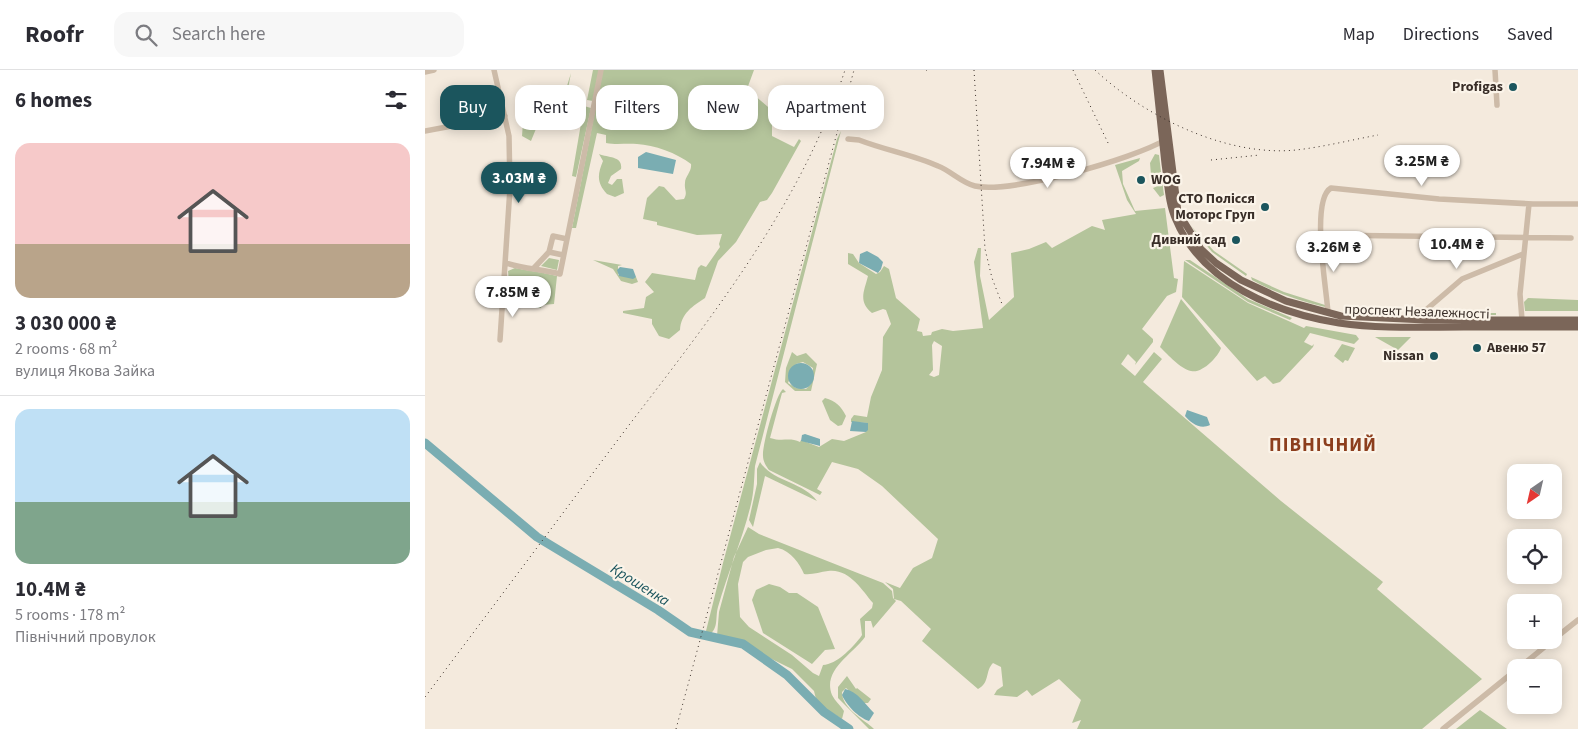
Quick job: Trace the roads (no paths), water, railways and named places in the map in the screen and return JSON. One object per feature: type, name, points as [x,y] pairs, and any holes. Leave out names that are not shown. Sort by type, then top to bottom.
[{"type":"main road","name":"проспект Незалежності","points":[[1155,70],[1178,212],[1201,249],[1216,263],[1263,292],[1328,313],[1376,319],[1578,320]]},
{"type":"main road","name":"проспект Незалежності","points":[[1160,70],[1170,203],[1186,242],[1210,268],[1244,290],[1267,302],[1309,316],[1357,325],[1578,327]]},
{"type":"street","points":[[425,72],[434,70]]},
{"type":"street","points":[[494,70],[498,85]]},
{"type":"street","points":[[507,263],[528,269],[534,268],[560,274],[601,70]]},
{"type":"street","points":[[1495,70],[1497,106]]},
{"type":"street","points":[[500,340],[507,263],[510,188],[509,136],[505,116]]},
{"type":"street","points":[[425,130],[440,127]]},
{"type":"street","points":[[848,139],[859,140],[928,162],[970,184],[982,187],[1036,182],[1135,154],[1165,141]]},
{"type":"street","points":[[1328,313],[1319,235],[1325,197],[1327,190],[1331,188],[1439,199],[1529,204],[1578,204]]},
{"type":"street","points":[[1522,320],[1520,294],[1529,204]]},
{"type":"street","points":[[1319,235],[1571,238]]},
{"type":"street","points":[[534,268],[549,252],[553,236],[567,239]]},
{"type":"street","points":[[549,252],[563,255]]},
{"type":"street","points":[[1425,320],[1427,309],[1462,279],[1523,254]]},
{"type":"street","points":[[1562,633],[1578,620]]},
{"type":"street","points":[[1530,659],[1542,649]]},
{"type":"street","points":[[1443,729],[1507,678]]},
{"type":"water","points":[[646,152],[676,160],[673,174],[638,168],[638,157]]},
{"type":"water","points":[[867,251],[883,262],[878,273],[859,263],[860,254]]},
{"type":"water","points":[[620,267],[633,269],[636,277],[633,279],[619,276],[617,270]]},
{"type":"water","points":[[801,363],[810,367],[814,376],[810,385],[801,389],[792,385],[788,376],[792,367]]},
{"type":"water","points":[[1187,410],[1207,417],[1210,425],[1203,427],[1193,423],[1185,416]]},
{"type":"water","points":[[852,421],[868,423],[868,430],[866,432],[850,431]]},
{"type":"water","points":[[805,434],[820,439],[820,446],[801,441],[802,435]]},
{"type":"water","points":[[845,689],[857,695],[874,713],[869,721],[853,711],[847,703],[842,695]]},
{"type":"waterway","name":"Крошенка","points":[[425,443],[537,537],[658,610],[690,632],[743,644],[787,675],[824,712],[849,729]]},
{"type":"railway","points":[[425,697],[690,345],[751,258],[779,214],[804,167],[826,120],[845,70]]},
{"type":"railway","points":[[676,729],[854,70]]},
{"type":"railway","points":[[974,70],[985,249],[992,278],[1002,304]]},
{"type":"railway","points":[[1073,70],[1109,145]]},
{"type":"railway","points":[[1095,70],[1115,87],[1162,118],[1215,140],[1243,147],[1296,150],[1378,135]]},
{"type":"railway","points":[[1211,160],[1260,155]]},
{"type":"place","name":"Profigas","points":[[1513,87]]},
{"type":"place","name":"WOG","points":[[1141,180]]},
{"type":"place","name":"СТО Полісся Моторс Груп","points":[[1265,207]]},
{"type":"place","name":"Дивний сад","points":[[1236,240]]},
{"type":"place","name":"Авеню 57","points":[[1477,348]]},
{"type":"place","name":"Nissan","points":[[1434,356]]},
{"type":"district","name":"ПІВНІЧНИЙ","points":[[1323,445]]}]
